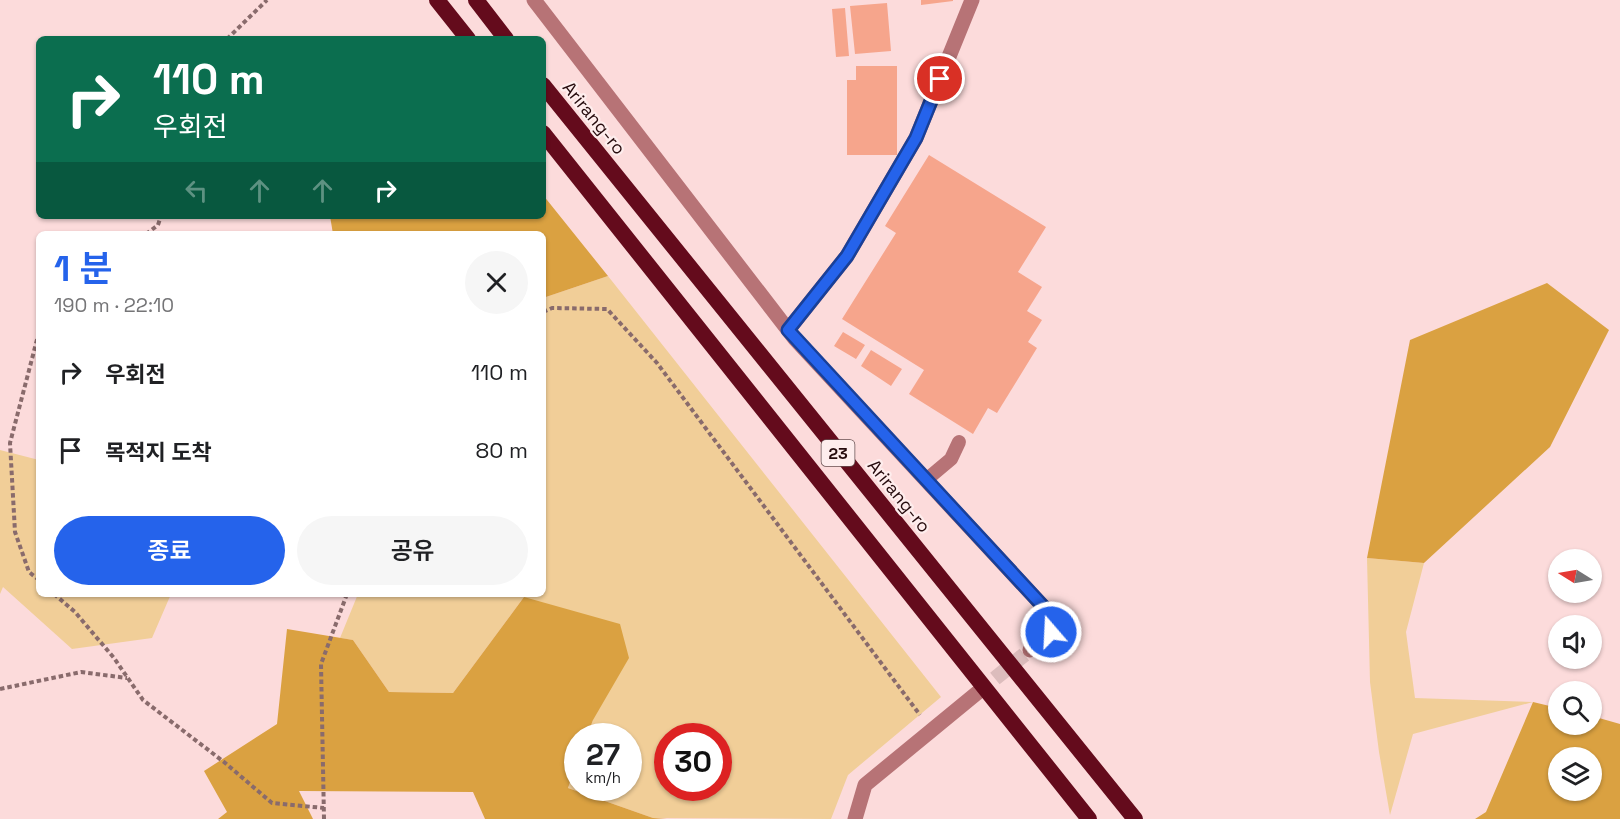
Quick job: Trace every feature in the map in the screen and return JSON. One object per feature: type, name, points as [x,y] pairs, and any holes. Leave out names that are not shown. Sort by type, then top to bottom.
[{"type":"highway","points":[[437,0],[466,36]]},
{"type":"highway","points":[[476,0],[504,36]]},
{"type":"highway","name":"Arirang-ro","points":[[546,89],[1135,819]]},
{"type":"highway","name":"23","points":[[546,137],[1089,819]]},
{"type":"street","points":[[534,0],[788,330],[1052,616],[1051,632],[1030,650]]},
{"type":"street","points":[[788,330],[847,256],[916,138],[972,0]]},
{"type":"street","points":[[855,819],[865,785],[977,693]]},
{"type":"lane","points":[[926,480],[951,459],[959,441]]},
{"type":"path","points":[[230,36],[267,0]]},
{"type":"path","points":[[150,231],[158,225],[160,219]]},
{"type":"path","points":[[546,311],[552,308],[607,309],[657,363],[931,730]]},
{"type":"path","points":[[36,343],[10,443],[15,532],[29,572],[36,578]]},
{"type":"path","points":[[58,597],[75,612],[114,658],[143,700],[224,762],[272,803],[324,808]]},
{"type":"path","points":[[324,819],[321,664],[346,597]]},
{"type":"path","points":[[0,689],[81,672],[128,678]]},
{"type":"shaded area","points":[[546,199],[608,276],[546,297],[546,231],[332,231],[330,219],[546,219]]},
{"type":"shaded area","points":[[608,276],[941,697],[848,775],[831,819],[653,818],[605,801],[642,801],[642,723],[592,723],[593,720],[524,597],[546,597],[546,297]]},
{"type":"shaded area","points":[[1547,283],[1609,330],[1550,447],[1424,563],[1367,558],[1410,340]]},
{"type":"shaded area","points":[[0,450],[36,459],[36,597],[170,597],[152,638],[72,649],[3,587],[0,594]]},
{"type":"shaded area","points":[[1367,558],[1424,563],[1406,632],[1415,698],[1533,702],[1413,734],[1390,815],[1370,682]]},
{"type":"shaded area","points":[[357,597],[524,597],[453,693],[389,692],[353,640],[340,638]]},
{"type":"shaded area","points":[[524,597],[620,624],[629,658],[592,723],[564,723],[564,801],[605,801],[653,818],[667,819],[485,819],[473,792],[299,791],[313,819],[218,819],[227,812],[204,771],[277,724],[287,629],[353,640],[389,692],[453,693]]},
{"type":"shaded area","points":[[1533,702],[1548,706],[1548,735],[1602,735],[1602,719],[1620,724],[1620,819],[1475,819],[1486,812]]},
{"type":"building","points":[[921,0],[953,0],[953,1],[921,5]]},
{"type":"building","points":[[887,3],[891,51],[855,54],[850,6]]},
{"type":"building","points":[[845,8],[849,56],[836,57],[832,9]]},
{"type":"building","points":[[856,66],[897,66],[897,155],[847,155],[847,80],[856,80]]},
{"type":"building","points":[[929,155],[1046,227],[1018,272],[1042,287],[1027,311],[1042,320],[1028,342],[1037,348],[997,413],[988,408],[973,434],[909,394],[924,370],[842,319],[896,233],[885,226]]},
{"type":"building","points":[[843,332],[865,345],[856,359],[834,346]]},
{"type":"building","points":[[871,350],[902,369],[891,386],[861,366]]},
{"type":"tunnel","points":[[977,693],[1030,650]]},
{"type":"route","points":[[940,79],[916,138],[847,256],[788,330],[1052,616],[1051,632]]}]
